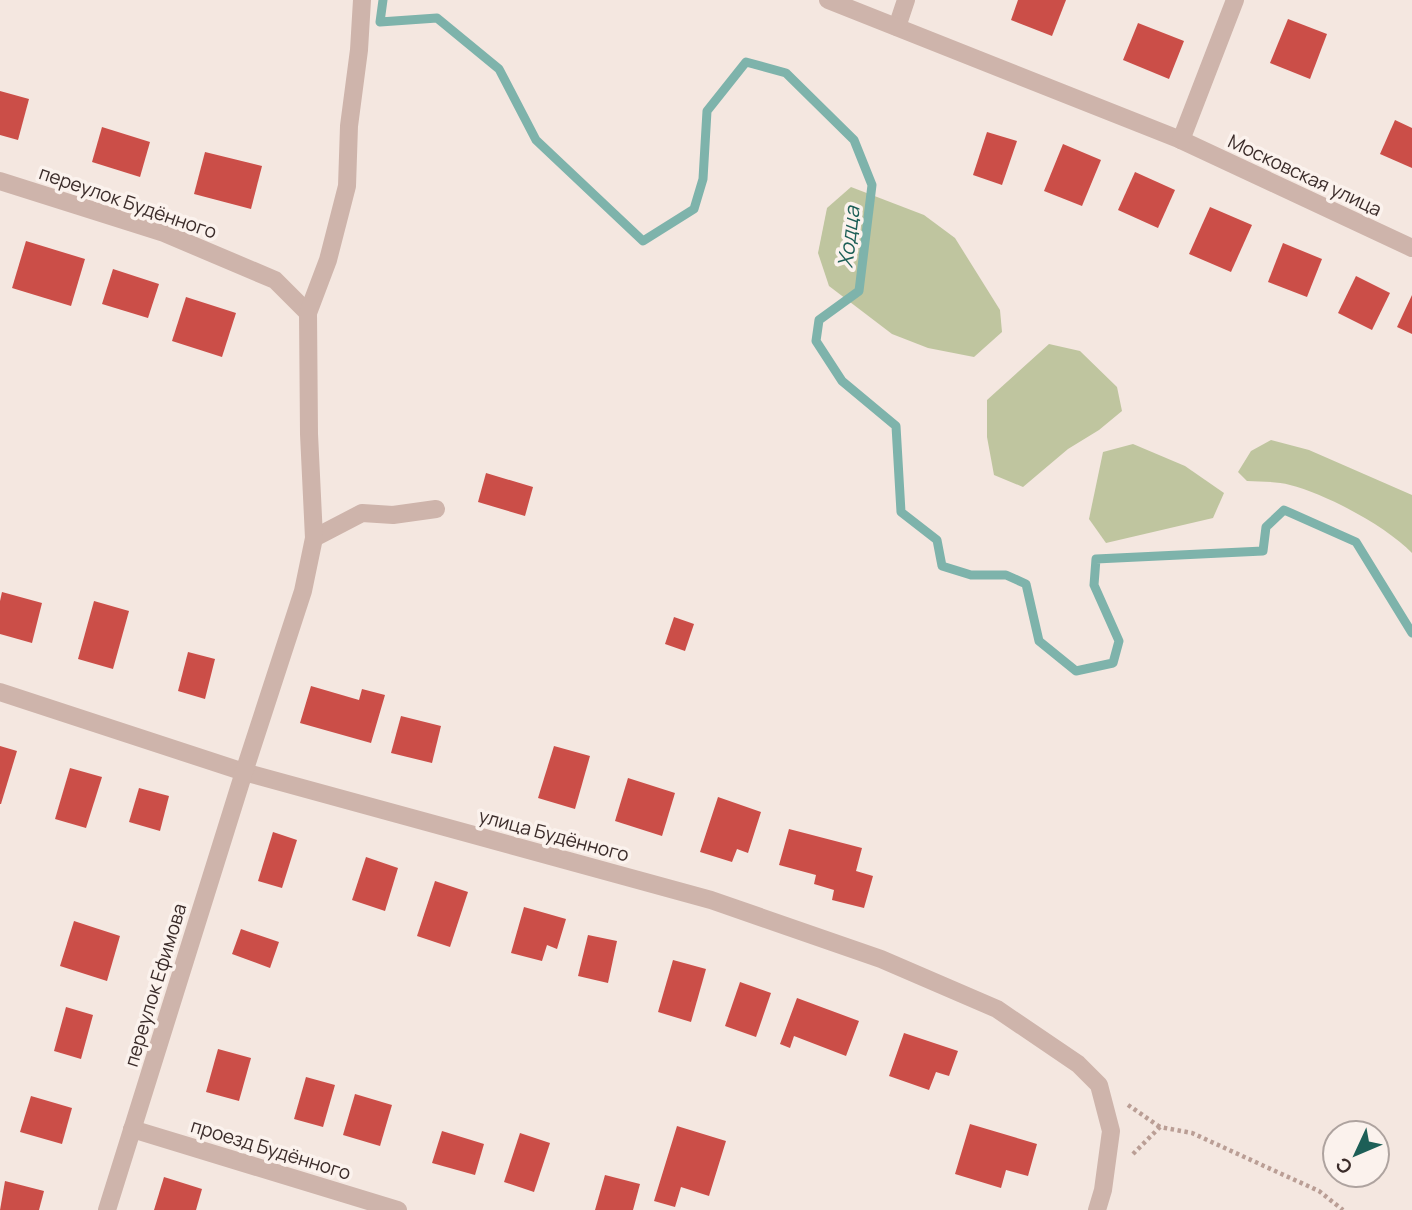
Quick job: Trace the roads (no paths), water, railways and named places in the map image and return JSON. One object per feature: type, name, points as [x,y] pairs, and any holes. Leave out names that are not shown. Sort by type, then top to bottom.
[{"type":"street","points":[[308,313],[328,260],[347,186],[349,126],[359,50],[362,0]]},
{"type":"street","name":"Московская улица","points":[[828,0],[1181,140],[1412,248]]},
{"type":"street","points":[[897,27],[906,0]]},
{"type":"street","points":[[1181,140],[1236,0]]},
{"type":"street","name":"переулок Будённого","points":[[0,181],[164,233],[275,280],[308,313]]},
{"type":"street","name":"переулок Ефимова","points":[[107,1210],[303,591],[314,538],[309,434],[308,313]]},
{"type":"street","points":[[314,538],[362,513],[393,514],[436,509]]},
{"type":"street","name":"улица Будённого","points":[[0,692],[244,772],[711,900],[881,959],[997,1009],[1078,1065],[1099,1085],[1111,1131],[1103,1190],[1097,1210]]},
{"type":"street","name":"проезд Будённого","points":[[132,1129],[398,1210]]},
{"type":"waterway","name":"Ходца","points":[[383,0],[380,22],[437,18],[499,69],[536,140],[643,241],[694,209],[703,179],[707,111],[746,62],[786,73],[854,140],[872,185],[859,291],[819,320],[816,341],[842,381],[896,426],[901,512],[937,540],[942,566],[971,575],[1006,575],[1026,584],[1039,641],[1076,671],[1113,663],[1119,641],[1094,585],[1096,559],[1263,551],[1266,527],[1284,510],[1356,542],[1412,633]]}]
